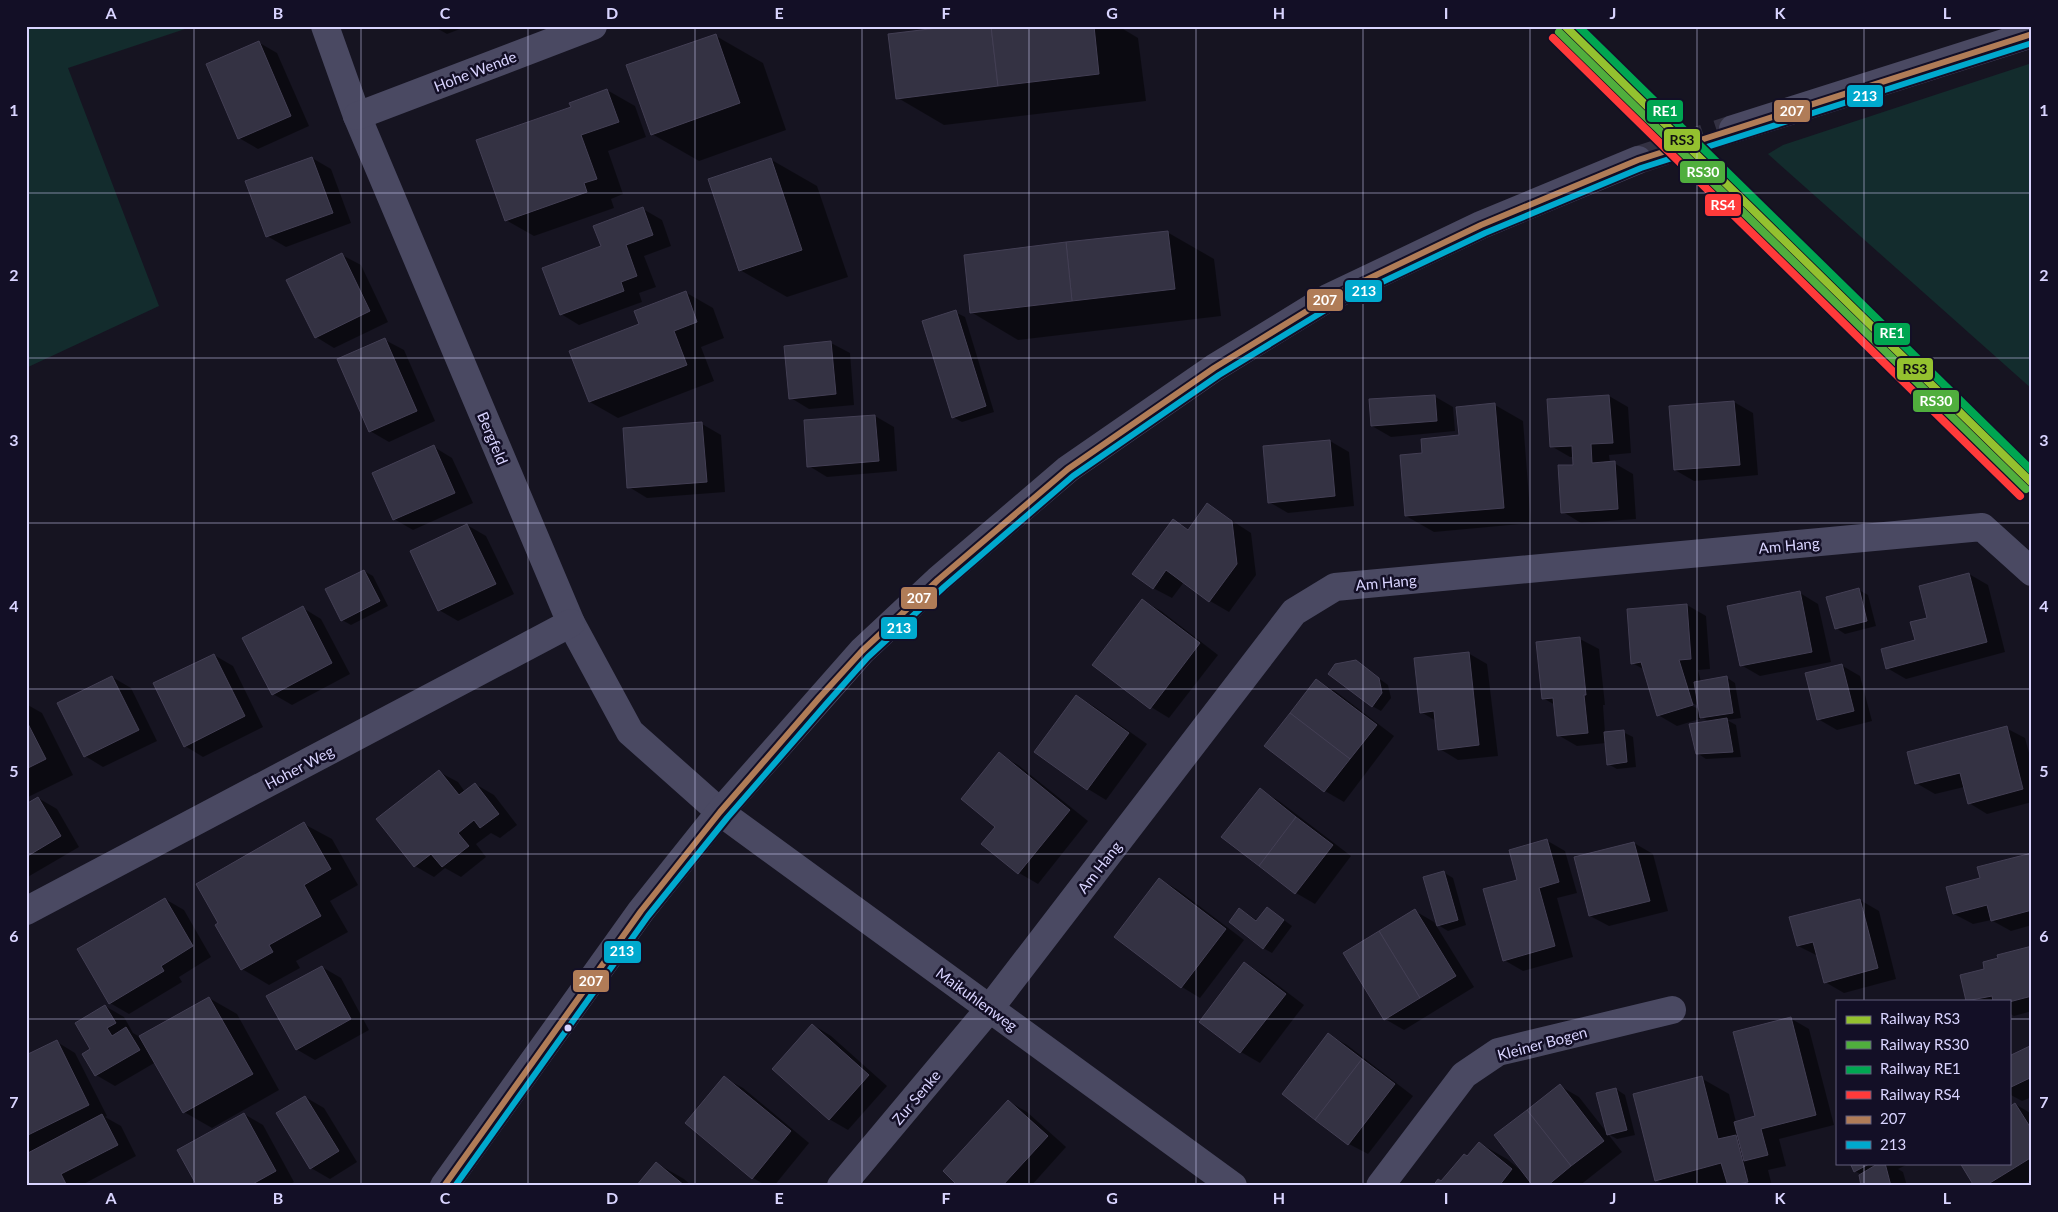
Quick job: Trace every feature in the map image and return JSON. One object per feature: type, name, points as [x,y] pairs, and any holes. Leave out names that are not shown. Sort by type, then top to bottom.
[{"type":"street","name":"Bergfeld","points":[[325,26],[357,116],[571,623],[630,732],[720,812]]},
{"type":"street","name":"Hohe Wende","points":[[357,116],[594,26]]},
{"type":"street","points":[[1733,129],[2032,34]]},
{"type":"street","points":[[444,1186],[641,911],[720,812],[862,651],[938,580],[1068,469],[1214,368],[1328,298],[1481,225],[1638,160]]},
{"type":"street","name":"Am Hang","points":[[990,1008],[1294,612],[1335,587],[1982,527],[2032,572]]},
{"type":"street","name":"Hoher Weg","points":[[26,912],[571,623]]},
{"type":"street","name":"Maikuhlenweg","points":[[720,812],[1233,1186]]},
{"type":"street","name":"Zur Senke","points":[[841,1186],[990,1008]]},
{"type":"street","name":"Kleiner Bogen","points":[[1380,1186],[1464,1075],[1498,1052],[1672,1010]]},
{"type":"green space","points":[[26,26],[194,26],[68,68],[159,306],[26,368]]},
{"type":"green space","points":[[2032,63],[2032,389],[1768,154],[1783,145]]},
{"type":"building","points":[[954,26],[991,26],[998,86],[896,99],[888,34]]},
{"type":"building","points":[[991,26],[1094,26],[1099,74],[998,86]]},
{"type":"building","points":[[716,34],[740,103],[651,135],[626,65]]},
{"type":"building","points":[[259,41],[291,116],[238,139],[206,64]]},
{"type":"building","points":[[607,89],[619,122],[581,135],[597,179],[584,183],[587,192],[505,221],[476,140],[571,107],[569,103]]},
{"type":"building","points":[[312,157],[333,213],[266,237],[245,181]]},
{"type":"building","points":[[771,158],[802,250],[739,271],[708,179]]},
{"type":"building","points":[[643,207],[653,235],[626,245],[637,276],[621,282],[624,291],[560,315],[542,268],[601,246],[593,226]]},
{"type":"building","points":[[1168,231],[1175,289],[1072,301],[1066,242]]},
{"type":"building","points":[[1066,242],[1072,301],[970,313],[964,255]]},
{"type":"building","points":[[342,253],[370,311],[315,338],[286,280]]},
{"type":"building","points":[[686,291],[697,322],[674,331],[687,365],[589,402],[569,351],[639,324],[634,311]]},
{"type":"building","points":[[956,310],[986,406],[952,418],[922,321]]},
{"type":"building","points":[[385,338],[417,411],[369,432],[337,359]]},
{"type":"building","points":[[831,341],[836,394],[789,399],[784,346]]},
{"type":"building","points":[[1435,395],[1437,421],[1371,426],[1369,399]]},
{"type":"building","points":[[1609,395],[1613,443],[1591,444],[1592,463],[1615,461],[1618,509],[1561,513],[1558,465],[1573,465],[1572,446],[1550,447],[1547,399]]},
{"type":"building","points":[[1734,401],[1740,465],[1674,470],[1669,406]]},
{"type":"building","points":[[1495,403],[1504,508],[1405,516],[1400,455],[1422,453],[1421,439],[1459,435],[1456,407]]},
{"type":"building","points":[[875,415],[879,461],[807,467],[804,420]]},
{"type":"building","points":[[702,422],[707,482],[627,488],[623,428]]},
{"type":"building","points":[[1330,440],[1335,496],[1268,503],[1263,446]]},
{"type":"building","points":[[434,445],[455,493],[393,520],[372,473]]},
{"type":"building","points":[[1207,503],[1232,521],[1237,564],[1209,602],[1166,570],[1153,589],[1132,574],[1173,519],[1188,530]]},
{"type":"building","points":[[467,524],[496,584],[438,611],[410,551]]},
{"type":"building","points":[[364,570],[380,601],[341,621],[325,589]]},
{"type":"building","points":[[1969,573],[1987,642],[1886,669],[1881,649],[1915,640],[1910,622],[1927,618],[1919,586]]},
{"type":"building","points":[[1859,588],[1867,621],[1835,629],[1826,597]]},
{"type":"building","points":[[1800,591],[1812,652],[1740,666],[1727,606]]},
{"type":"building","points":[[1142,599],[1200,643],[1150,709],[1092,665]]},
{"type":"building","points":[[1687,604],[1691,659],[1679,660],[1693,705],[1657,716],[1641,662],[1631,664],[1627,609]]},
{"type":"building","points":[[303,606],[332,663],[272,695],[242,638]]},
{"type":"building","points":[[1580,637],[1588,733],[1557,736],[1553,698],[1542,699],[1536,642]]},
{"type":"building","points":[[1469,652],[1479,745],[1438,750],[1434,711],[1420,713],[1414,658]]},
{"type":"building","points":[[214,654],[245,716],[184,747],[153,683]]},
{"type":"building","points":[[1356,660],[1379,678],[1382,693],[1372,707],[1328,674],[1335,664]]},
{"type":"building","points":[[1842,664],[1854,711],[1817,720],[1805,673]]},
{"type":"building","points":[[112,676],[139,730],[84,757],[57,703]]},
{"type":"building","points":[[1727,676],[1733,713],[1700,718],[1694,682]]},
{"type":"building","points":[[1316,679],[1377,725],[1350,759],[1290,713]]},
{"type":"building","points":[[1076,695],[1129,733],[1087,790],[1034,752]]},
{"type":"building","points":[[1290,713],[1350,759],[1324,792],[1264,746]]},
{"type":"building","points":[[1727,718],[1733,752],[1696,754],[1689,724]]},
{"type":"building","points":[[26,720],[46,759],[26,769]]},
{"type":"building","points":[[2007,726],[2023,789],[1968,804],[1960,773],[1915,784],[1907,752]]},
{"type":"building","points":[[1624,730],[1627,762],[1607,765],[1604,732]]},
{"type":"building","points":[[999,752],[1070,810],[1018,874],[981,844],[995,827],[961,799]]},
{"type":"building","points":[[439,770],[459,795],[475,783],[499,814],[480,828],[474,820],[458,833],[469,846],[442,867],[431,854],[414,867],[376,819]]},
{"type":"building","points":[[1260,788],[1296,817],[1259,866],[1221,837]]},
{"type":"building","points":[[38,797],[61,836],[26,857],[26,804]]},
{"type":"building","points":[[1296,817],[1333,845],[1295,894],[1259,866]]},
{"type":"building","points":[[304,822],[331,869],[304,885],[321,916],[269,945],[273,952],[241,970],[215,925],[218,923],[196,884]]},
{"type":"building","points":[[1547,839],[1559,882],[1539,888],[1555,946],[1503,961],[1483,889],[1517,880],[1509,850]]},
{"type":"building","points":[[1634,842],[1650,901],[1589,916],[1574,857]]},
{"type":"building","points":[[2032,853],[2032,910],[1991,921],[1987,905],[1953,914],[1946,887],[1980,878],[1977,867]]},
{"type":"building","points":[[1444,871],[1458,920],[1437,926],[1423,877]]},
{"type":"building","points":[[1159,878],[1226,929],[1181,988],[1114,937]]},
{"type":"building","points":[[165,898],[193,946],[161,966],[164,971],[109,1004],[77,949]]},
{"type":"building","points":[[1860,899],[1878,968],[1824,983],[1813,942],[1797,946],[1789,917]]},
{"type":"building","points":[[1267,907],[1284,920],[1263,949],[1229,922],[1239,908],[1256,921]]},
{"type":"building","points":[[1415,909],[1456,976],[1420,998],[1379,931]]},
{"type":"building","points":[[1379,931],[1420,998],[1384,1020],[1343,953]]},
{"type":"building","points":[[2032,946],[2032,996],[2010,1002],[2010,1000],[1993,1000],[1992,996],[1966,1000],[1960,975],[1984,969],[1983,962],[1998,958],[1997,955]]},
{"type":"building","points":[[1244,962],[1286,994],[1240,1053],[1199,1022]]},
{"type":"building","points":[[322,966],[351,1019],[296,1050],[266,996]]},
{"type":"building","points":[[209,997],[253,1074],[183,1113],[139,1036]]},
{"type":"building","points":[[105,1005],[116,1023],[107,1028],[112,1036],[126,1027],[140,1050],[95,1076],[82,1054],[90,1049],[75,1023]]},
{"type":"building","points":[[1791,1017],[1816,1115],[1761,1129],[1768,1155],[1744,1161],[1734,1122],[1755,1116],[1733,1032]]},
{"type":"building","points":[[812,1024],[869,1075],[829,1120],[772,1069]]},
{"type":"building","points":[[1328,1033],[1362,1059],[1315,1120],[1282,1094]]},
{"type":"building","points":[[57,1040],[89,1105],[26,1136],[26,1055]]},
{"type":"building","points":[[2032,1045],[2032,1077],[2010,1088],[2010,1056]]},
{"type":"building","points":[[1362,1059],[1395,1084],[1348,1145],[1315,1120]]},
{"type":"building","points":[[724,1076],[791,1131],[752,1179],[685,1123]]},
{"type":"building","points":[[1702,1076],[1718,1139],[1736,1135],[1748,1182],[1728,1186],[1721,1163],[1655,1181],[1633,1094]]},
{"type":"building","points":[[1560,1084],[1604,1141],[1571,1166],[1527,1110]]},
{"type":"building","points":[[1616,1088],[1627,1130],[1607,1135],[1596,1093]]},
{"type":"building","points":[[305,1096],[339,1151],[310,1169],[276,1113]]},
{"type":"building","points":[[1008,1100],[1048,1136],[1002,1186],[958,1186],[943,1171]]},
{"type":"building","points":[[2015,1103],[2032,1130],[2032,1157],[1985,1186],[1974,1186],[1961,1164],[2010,1164],[2010,1106]]},
{"type":"building","points":[[1527,1110],[1571,1166],[1547,1186],[1533,1186],[1494,1135]]},
{"type":"building","points":[[244,1113],[276,1171],[249,1186],[197,1186],[177,1150]]},
{"type":"building","points":[[102,1114],[118,1145],[61,1174],[67,1186],[26,1186],[26,1154]]},
{"type":"building","points":[[1479,1142],[1512,1169],[1499,1186],[1433,1186],[1438,1179],[1441,1181],[1464,1154],[1467,1156]]},
{"type":"building","points":[[656,1162],[685,1186],[636,1186]]},
{"type":"building","points":[[1850,1164],[1869,1164],[1854,1172]]},
{"type":"building","points":[[1877,1164],[1885,1164],[1891,1186],[1861,1186],[1859,1175]]},
{"type":"tunnel","points":[[1638,160],[1733,129]]},
{"type":"rail line","name":"RS3","points":[[1565,26],[2032,483]]},
{"type":"rail line","name":"RE1","points":[[1578,26],[2032,471]]},
{"type":"rail line","name":"RS30","points":[[1559,32],[2026,489]]},
{"type":"rail line","name":"RS4","points":[[1553,38],[2020,496]]},
{"type":"transit line","name":"207","points":[[444,1186],[641,911],[720,812],[820,697],[862,651],[938,580],[1068,469],[1214,368],[1328,298],[1481,225],[1638,160],[2032,34]]},
{"type":"transit line","name":"213","points":[[455,1186],[648,916],[727,818],[827,703],[868,657],[944,587],[1073,476],[1219,375],[1332,306],[1485,233],[1641,168],[2032,43]]}]
